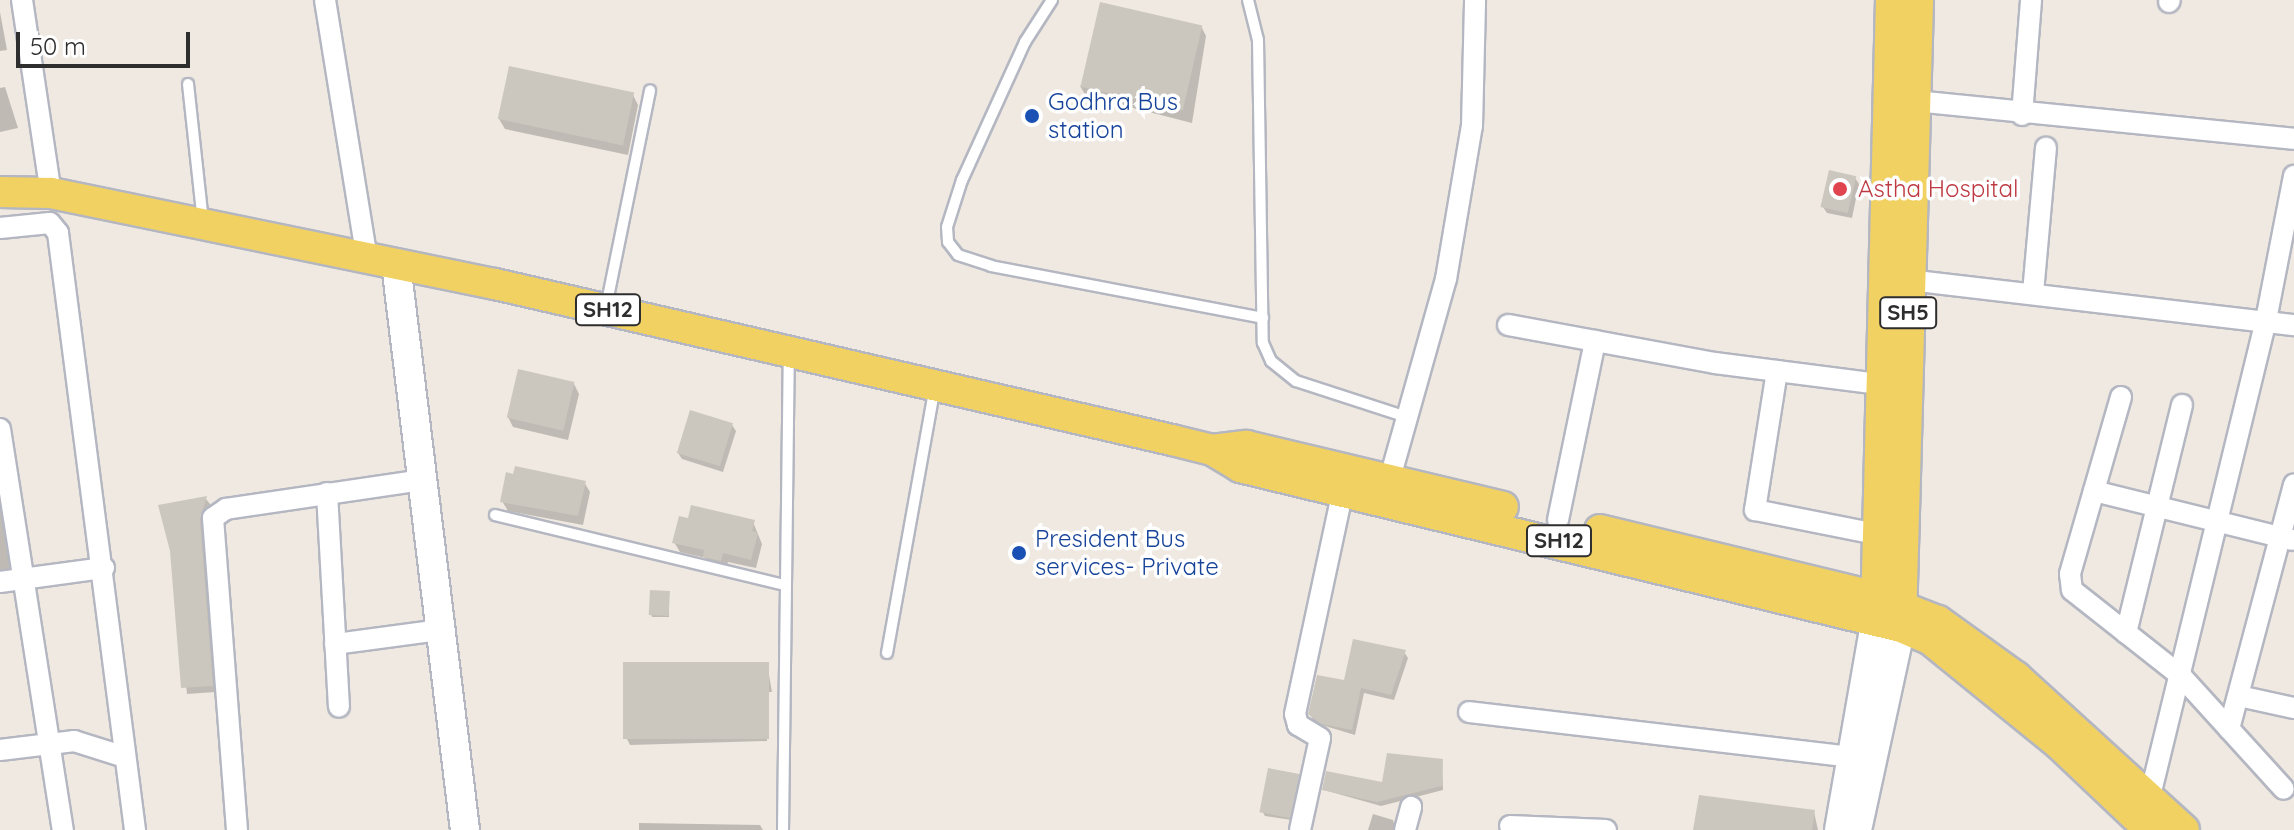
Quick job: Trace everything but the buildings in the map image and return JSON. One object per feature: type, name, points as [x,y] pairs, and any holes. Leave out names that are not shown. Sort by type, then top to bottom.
[{"type":"main road","name":"SH5","points":[[1889,612],[1876,534],[1891,0]]},
{"type":"main road","name":"SH5","points":[[1889,612],[1909,280],[1918,0]]},
{"type":"main road","name":"SH12","points":[[0,192],[51,193],[606,310],[1212,450],[1240,467],[1889,612]]},
{"type":"main road","name":"SH12","points":[[1212,450],[1247,446],[1390,478],[1558,520],[1889,612]]},
{"type":"main road","points":[[1889,612],[1947,627],[2003,668],[2150,796],[2184,830]]},
{"type":"main road","points":[[1889,612],[1931,640],[2060,745],[2150,830]]},
{"type":"street","points":[[22,0],[51,193]]},
{"type":"street","points":[[325,0],[382,261],[422,480],[465,830]]},
{"type":"street","points":[[1390,478],[1446,279],[1469,141],[1475,0]]},
{"type":"street","points":[[2022,115],[2031,0]]},
{"type":"street","points":[[1915,101],[2022,115],[2294,139]]},
{"type":"street","points":[[2033,293],[2046,148]]},
{"type":"street","points":[[2150,796],[2182,677],[2266,320],[2294,176]]},
{"type":"street","points":[[0,228],[50,223],[58,233],[104,568],[135,830]]},
{"type":"street","points":[[1909,280],[2294,325]]},
{"type":"street","points":[[1508,325],[1777,371],[1880,384]]},
{"type":"street","points":[[1558,520],[1595,341]]},
{"type":"street","points":[[1777,371],[1755,510],[1876,534]]},
{"type":"street","points":[[2121,397],[2069,583],[2182,677],[2284,789]]},
{"type":"street","points":[[2126,633],[2182,405]]},
{"type":"street","points":[[0,429],[63,830]]},
{"type":"street","points":[[237,830],[213,518],[226,509],[422,480]]},
{"type":"street","points":[[2229,729],[2288,539],[2294,484]]},
{"type":"street","points":[[1300,830],[1320,738],[1298,725],[1295,714],[1343,490]]},
{"type":"street","points":[[2094,491],[2288,539]]},
{"type":"street","points":[[327,493],[339,707]]},
{"type":"street","points":[[0,582],[104,568]]},
{"type":"street","points":[[1839,830],[1851,757],[1889,612]]},
{"type":"street","points":[[1857,830],[1897,662],[1889,612]]},
{"type":"street","points":[[335,644],[440,630]]},
{"type":"street","points":[[2239,696],[2294,708]]},
{"type":"street","points":[[1469,712],[1851,757]]},
{"type":"street","points":[[0,750],[74,741],[125,757]]},
{"type":"street","points":[[1405,830],[1411,807]]},
{"type":"street","points":[[1510,826],[1606,830]]},
{"type":"lane","points":[[1052,0],[1025,42],[962,180],[947,227],[948,242],[958,255],[991,266],[1263,318]]},
{"type":"lane","points":[[1248,0],[1258,40],[1263,343],[1271,361],[1296,381],[1407,417]]},
{"type":"lane","points":[[188,84],[203,225]]},
{"type":"lane","points":[[606,310],[650,90]]},
{"type":"lane","points":[[783,830],[789,351]]},
{"type":"lane","points":[[887,653],[936,385]]},
{"type":"lane","points":[[495,515],[784,585]]},
{"type":"place","name":"Godhra Bus station","points":[[1032,116]]},
{"type":"place","name":"Astha Hospital","points":[[1840,189]]},
{"type":"place","name":"President Bus services- Private","points":[[1019,553]]}]
